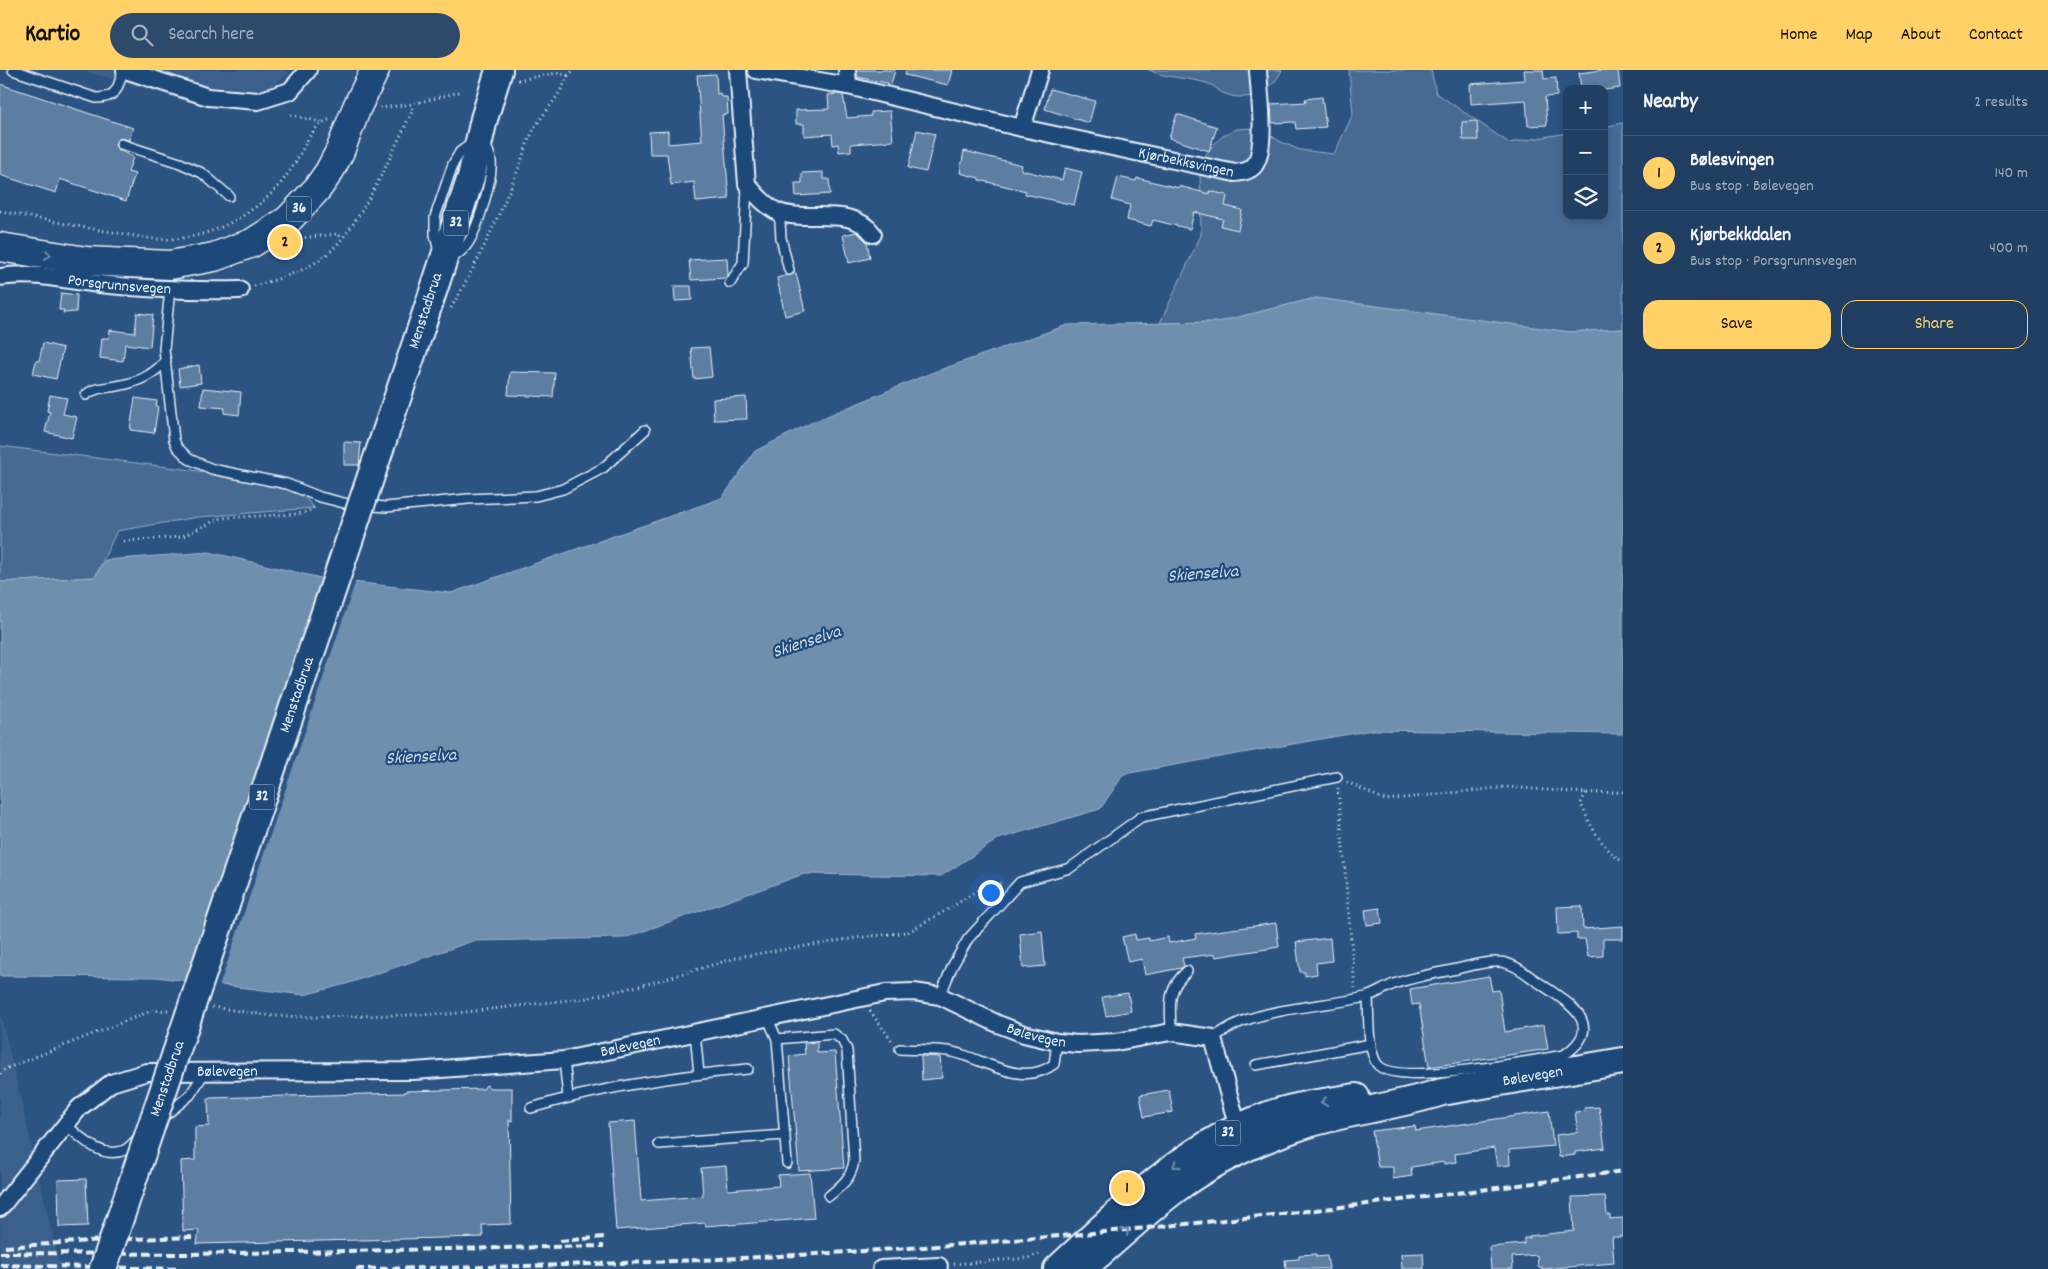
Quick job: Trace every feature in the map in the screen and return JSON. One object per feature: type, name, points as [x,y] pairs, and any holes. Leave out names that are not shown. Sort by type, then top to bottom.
[{"type":"highway","name":"Porsgrunnsvegen","points":[[356,111],[363,70]]},
{"type":"highway","name":"Porsgrunnsvegen","points":[[0,247],[116,264],[170,266],[194,259],[214,256],[252,242],[288,220],[304,204],[329,172],[375,70]]},
{"type":"highway","name":"Porsgrunnsvegen","points":[[0,228],[53,238],[194,259]]},
{"type":"main road","name":"Menstadbrua","points":[[103,1269],[471,177],[482,128],[485,70]]},
{"type":"main road","name":"Menstadbrua","points":[[482,128],[508,75]]},
{"type":"main road","name":"Bølevegen","points":[[1057,1269],[1126,1204],[1203,1146],[1414,1101],[1442,1092],[1623,1062]]},
{"type":"main road","name":"Bølevegen","points":[[1082,1269],[1176,1190],[1214,1164],[1241,1138]]},
{"type":"street","points":[[124,70],[208,97],[258,101],[290,91],[308,70]]},
{"type":"street","points":[[738,70],[748,184],[758,197],[775,210],[849,219],[870,229],[873,234]]},
{"type":"street","name":"Kjørbekksvingen","points":[[756,70],[847,78],[1022,128],[1225,171],[1244,172],[1253,167],[1260,155],[1258,70]]},
{"type":"street","points":[[1022,128],[1040,70]]},
{"type":"street","name":"Porsgrunnsvegen","points":[[0,277],[28,275],[99,284],[170,289],[240,290]]},
{"type":"street","name":"Bølevegen","points":[[0,1208],[79,1108],[112,1083],[147,1072],[414,1071],[564,1060],[862,997],[884,993],[914,992],[940,996],[998,1024],[1024,1034],[1057,1042],[1078,1044],[1116,1042],[1171,1032],[1213,1038]]},
{"type":"street","points":[[1213,1038],[1241,1138]]},
{"type":"street","points":[[881,1269],[939,1266]]},
{"type":"lane","points":[[13,70],[96,98],[106,98],[117,89],[124,70]]},
{"type":"lane","points":[[121,144],[180,162],[202,173],[229,196]]},
{"type":"lane","points":[[730,283],[743,263],[748,184]]},
{"type":"lane","points":[[775,210],[780,221],[781,238],[789,270]]},
{"type":"lane","points":[[170,289],[164,349],[174,440],[177,447],[188,459],[212,469],[287,484],[320,497],[348,504],[386,507],[468,498],[536,496],[563,489],[589,477],[603,468],[645,430]]},
{"type":"lane","points":[[86,395],[92,390],[118,386],[144,378],[158,369],[166,360]]},
{"type":"lane","points":[[940,996],[953,965],[968,939],[1020,882],[1070,868],[1142,817],[1337,777]]},
{"type":"lane","points":[[1213,1038],[1243,1021],[1284,1010],[1368,996],[1392,985],[1487,962],[1513,965],[1573,1006],[1582,1017],[1584,1028],[1582,1038],[1575,1048],[1564,1055],[1433,1075],[1395,1072],[1383,1070],[1376,1063],[1370,1044],[1368,996]]},
{"type":"lane","points":[[1171,1032],[1169,1010],[1173,990],[1178,979],[1187,971]]},
{"type":"lane","points":[[767,1017],[777,1039],[787,1163]]},
{"type":"lane","points":[[695,1032],[700,1074]]},
{"type":"lane","points":[[777,1039],[834,1034],[842,1040],[847,1050],[854,1161],[847,1182],[829,1196]]},
{"type":"lane","points":[[900,1049],[948,1051],[1002,1070],[1021,1073],[1040,1071],[1054,1064],[1057,1042]]},
{"type":"lane","points":[[1256,1064],[1370,1044]]},
{"type":"lane","points":[[564,1060],[568,1097]]},
{"type":"lane","points":[[531,1108],[568,1097],[650,1080],[748,1069]]},
{"type":"lane","points":[[65,1124],[100,1151],[108,1153],[125,1150],[190,1095],[205,1072]]},
{"type":"lane","points":[[659,1144],[785,1135]]},
{"type":"path","points":[[448,314],[472,273],[516,175],[529,139],[539,120],[564,85],[568,75],[574,70]]},
{"type":"path","points":[[508,75],[556,73],[568,75]]},
{"type":"path","points":[[0,211],[157,239],[184,238],[207,233],[236,220],[268,198],[296,163],[314,129],[322,122],[356,111],[413,104],[463,91]]},
{"type":"path","points":[[240,290],[292,275],[325,256],[342,238],[360,213],[412,112],[413,104]]},
{"type":"path","points":[[291,115],[322,122]]},
{"type":"path","points":[[300,238],[338,234],[342,238]]},
{"type":"path","points":[[124,541],[181,537],[221,518],[306,512],[315,508],[320,497]]},
{"type":"path","points":[[1337,777],[1385,800],[1507,788],[1586,793],[1623,792]]},
{"type":"path","points":[[1337,777],[1356,998]]},
{"type":"path","points":[[1586,793],[1581,803],[1587,818],[1600,839],[1623,862]]},
{"type":"path","points":[[207,1008],[216,1007],[273,1016],[312,1017],[449,1014],[586,998],[647,984],[743,956],[856,938],[908,932],[952,908],[987,884],[1020,882]]},
{"type":"path","points":[[862,997],[869,1011],[900,1049]]},
{"type":"path","points":[[0,1074],[5,1069],[23,1061],[151,1011],[179,1009]]},
{"type":"shaded area","points":[[82,70],[282,70],[289,72],[251,108],[196,104]]},
{"type":"shaded area","points":[[1149,70],[1282,70],[1278,78],[1266,90],[1259,94],[1243,97],[1225,94],[1211,85],[1202,82],[1163,75]]},
{"type":"shaded area","points":[[1349,70],[1431,70],[1436,93],[1509,143],[1563,134],[1563,220],[1608,220],[1608,126],[1623,123],[1623,329],[1570,332],[1316,298],[1218,322],[1160,323],[1201,235],[1200,171],[1204,157],[1213,145],[1223,136],[1237,129],[1252,128],[1266,132],[1279,141],[1300,150],[1334,154],[1353,114]]},
{"type":"shaded area","points":[[0,446],[192,470],[298,489],[314,508],[198,517],[117,531],[95,577],[0,582]]},
{"type":"shaded area","points":[[0,1011],[60,1266],[59,1269],[0,1269]]},
{"type":"water","name":"Skienselva","points":[[1316,298],[1570,332],[1623,329],[1623,734],[1372,730],[1124,774],[1100,809],[998,839],[941,876],[804,874],[624,938],[473,941],[346,984],[304,995],[156,977],[0,976],[0,582],[95,577],[105,560],[209,552],[325,579],[451,593],[722,498],[755,451],[815,421],[931,373],[1067,325],[1218,322]]},
{"type":"pier","points":[[326,576],[356,580],[219,987],[189,984]]},
{"type":"building","points":[[857,70],[895,70],[891,84],[857,77]]},
{"type":"building","points":[[906,70],[952,70],[948,85],[905,75]]},
{"type":"building","points":[[1524,70],[1543,70],[1544,79],[1556,78],[1557,96],[1545,97],[1547,125],[1528,126],[1526,100],[1471,104],[1470,84],[1525,80]]},
{"type":"building","points":[[1618,70],[1620,88],[1608,90],[1608,85],[1580,85],[1579,73]]},
{"type":"building","points":[[716,74],[717,94],[720,93],[721,97],[727,97],[728,114],[722,115],[729,199],[696,202],[694,182],[671,185],[667,154],[650,154],[649,132],[668,131],[668,144],[702,141],[697,75]]},
{"type":"building","points":[[0,84],[133,128],[129,140],[120,138],[115,143],[117,149],[133,157],[128,172],[135,174],[126,201],[60,179],[56,193],[0,175]]},
{"type":"building","points":[[1050,89],[1095,101],[1089,123],[1045,109]]},
{"type":"building","points":[[828,95],[843,95],[847,118],[871,116],[871,112],[890,111],[893,141],[851,144],[851,151],[839,152],[838,144],[833,145],[832,134],[804,136],[804,124],[796,124],[796,110],[829,109]]},
{"type":"building","points":[[1322,97],[1326,127],[1296,129],[1295,122],[1272,123],[1271,104],[1306,102],[1305,99]]},
{"type":"building","points":[[1177,114],[1217,127],[1209,151],[1169,138]]},
{"type":"building","points":[[1477,121],[1478,140],[1463,140],[1462,122]]},
{"type":"building","points":[[917,130],[935,134],[926,172],[908,168]]},
{"type":"building","points":[[964,151],[1022,165],[1021,170],[1062,180],[1065,168],[1082,172],[1074,205],[1025,194],[1026,191],[979,180],[979,178],[960,173]]},
{"type":"building","points":[[823,172],[823,179],[829,179],[830,194],[796,196],[795,183],[802,183],[802,173]]},
{"type":"building","points":[[1118,177],[1136,181],[1137,178],[1209,194],[1209,191],[1227,195],[1225,206],[1242,210],[1238,230],[1221,226],[1223,219],[1194,212],[1190,229],[1153,220],[1151,226],[1127,220],[1130,205],[1112,200]]},
{"type":"building","points":[[857,232],[867,242],[870,258],[849,263],[843,235]]},
{"type":"building","points":[[727,258],[728,275],[726,278],[691,280],[689,260]]},
{"type":"building","points":[[796,273],[805,311],[785,316],[777,278]]},
{"type":"building","points":[[674,286],[691,286],[692,300],[675,301]]},
{"type":"building","points":[[61,293],[77,295],[76,312],[63,313],[64,310],[59,310]]},
{"type":"building","points":[[137,313],[153,315],[150,347],[125,344],[123,361],[100,358],[102,338],[109,338],[110,330],[135,333]]},
{"type":"building","points":[[43,343],[63,348],[56,379],[33,374],[36,361],[39,361]]},
{"type":"building","points":[[709,347],[712,377],[694,379],[691,348]]},
{"type":"building","points":[[199,365],[201,383],[180,386],[178,369]]},
{"type":"building","points":[[510,372],[555,373],[553,397],[508,395]]},
{"type":"building","points":[[203,388],[241,392],[239,415],[224,413],[225,408],[201,406]]},
{"type":"building","points":[[50,395],[67,398],[63,414],[77,417],[72,438],[45,432],[50,412],[47,411]]},
{"type":"building","points":[[746,397],[747,419],[714,420],[713,399]]},
{"type":"building","points":[[135,398],[157,401],[156,406],[158,407],[154,433],[130,430]]},
{"type":"building","points":[[344,442],[361,443],[359,465],[344,465]]},
{"type":"building","points":[[1582,906],[1583,929],[1623,926],[1623,939],[1603,939],[1603,956],[1588,957],[1585,939],[1577,939],[1577,933],[1558,934],[1557,907]]},
{"type":"building","points":[[1380,908],[1382,923],[1367,925],[1365,910]]},
{"type":"building","points":[[1276,923],[1279,947],[1216,957],[1215,954],[1182,958],[1184,966],[1181,968],[1145,975],[1142,959],[1128,962],[1122,937],[1135,934],[1136,940],[1149,938],[1149,941],[1168,937],[1169,943],[1196,938],[1195,934]]},
{"type":"building","points":[[1042,931],[1045,966],[1023,968],[1020,934]]},
{"type":"building","points":[[1330,938],[1332,961],[1316,963],[1317,974],[1305,976],[1305,972],[1300,972],[1296,942]]},
{"type":"building","points":[[1489,976],[1492,991],[1499,990],[1505,1032],[1544,1025],[1548,1049],[1429,1067],[1419,1004],[1412,1005],[1410,989]]},
{"type":"building","points":[[1128,993],[1131,1011],[1106,1016],[1102,997]]},
{"type":"building","points":[[817,1042],[817,1053],[835,1052],[844,1168],[799,1171],[789,1056],[805,1054],[804,1043]]},
{"type":"building","points":[[921,1056],[940,1057],[942,1078],[922,1080]]},
{"type":"building","points":[[486,1085],[490,1088],[512,1088],[512,1121],[509,1120],[511,1224],[482,1225],[483,1237],[197,1244],[199,1230],[183,1231],[181,1161],[195,1160],[195,1127],[209,1126],[208,1098],[405,1093],[405,1091],[483,1089]]},
{"type":"building","points":[[1169,1090],[1173,1112],[1144,1117],[1140,1095]]},
{"type":"building","points":[[1599,1107],[1605,1148],[1575,1152],[1575,1155],[1559,1157],[1556,1135],[1578,1132],[1575,1112],[1585,1111],[1584,1108]]},
{"type":"building","points":[[1549,1111],[1553,1146],[1509,1150],[1510,1165],[1497,1166],[1494,1148],[1455,1154],[1456,1162],[1411,1167],[1412,1176],[1393,1179],[1393,1167],[1378,1167],[1372,1131],[1415,1126],[1416,1131]]},
{"type":"building","points":[[635,1121],[641,1201],[703,1196],[701,1168],[726,1166],[728,1190],[779,1186],[778,1175],[810,1173],[814,1218],[729,1225],[706,1226],[705,1223],[616,1230],[608,1123]]},
{"type":"building","points":[[86,1179],[88,1226],[59,1227],[58,1180]]},
{"type":"building","points":[[1605,1196],[1607,1215],[1610,1215],[1610,1219],[1623,1218],[1623,1237],[1612,1237],[1614,1263],[1542,1269],[1542,1267],[1538,1267],[1537,1255],[1512,1257],[1513,1269],[1491,1269],[1489,1247],[1524,1244],[1524,1238],[1530,1238],[1529,1236],[1574,1231],[1572,1197]]},
{"type":"building","points":[[1423,1253],[1424,1269],[1402,1269],[1401,1254]]},
{"type":"building","points":[[1316,1254],[1316,1257],[1327,1256],[1329,1269],[1286,1269],[1285,1260],[1299,1259],[1299,1255]]},
{"type":"railway","points":[[356,1269],[653,1262],[802,1255],[950,1245],[1119,1231],[1287,1213],[1623,1171]]},
{"type":"railway","points":[[5,1247],[104,1240],[192,1237]]},
{"type":"railway","points":[[560,1241],[605,1237]]},
{"type":"railway","points":[[0,1253],[189,1254],[604,1246]]},
{"type":"railway","points":[[0,1265],[182,1269]]},
{"type":"place","name":"Kjørbekkdalen","points":[[285,242]]},
{"type":"place","name":"Bølesvingen","points":[[1127,1188]]}]
